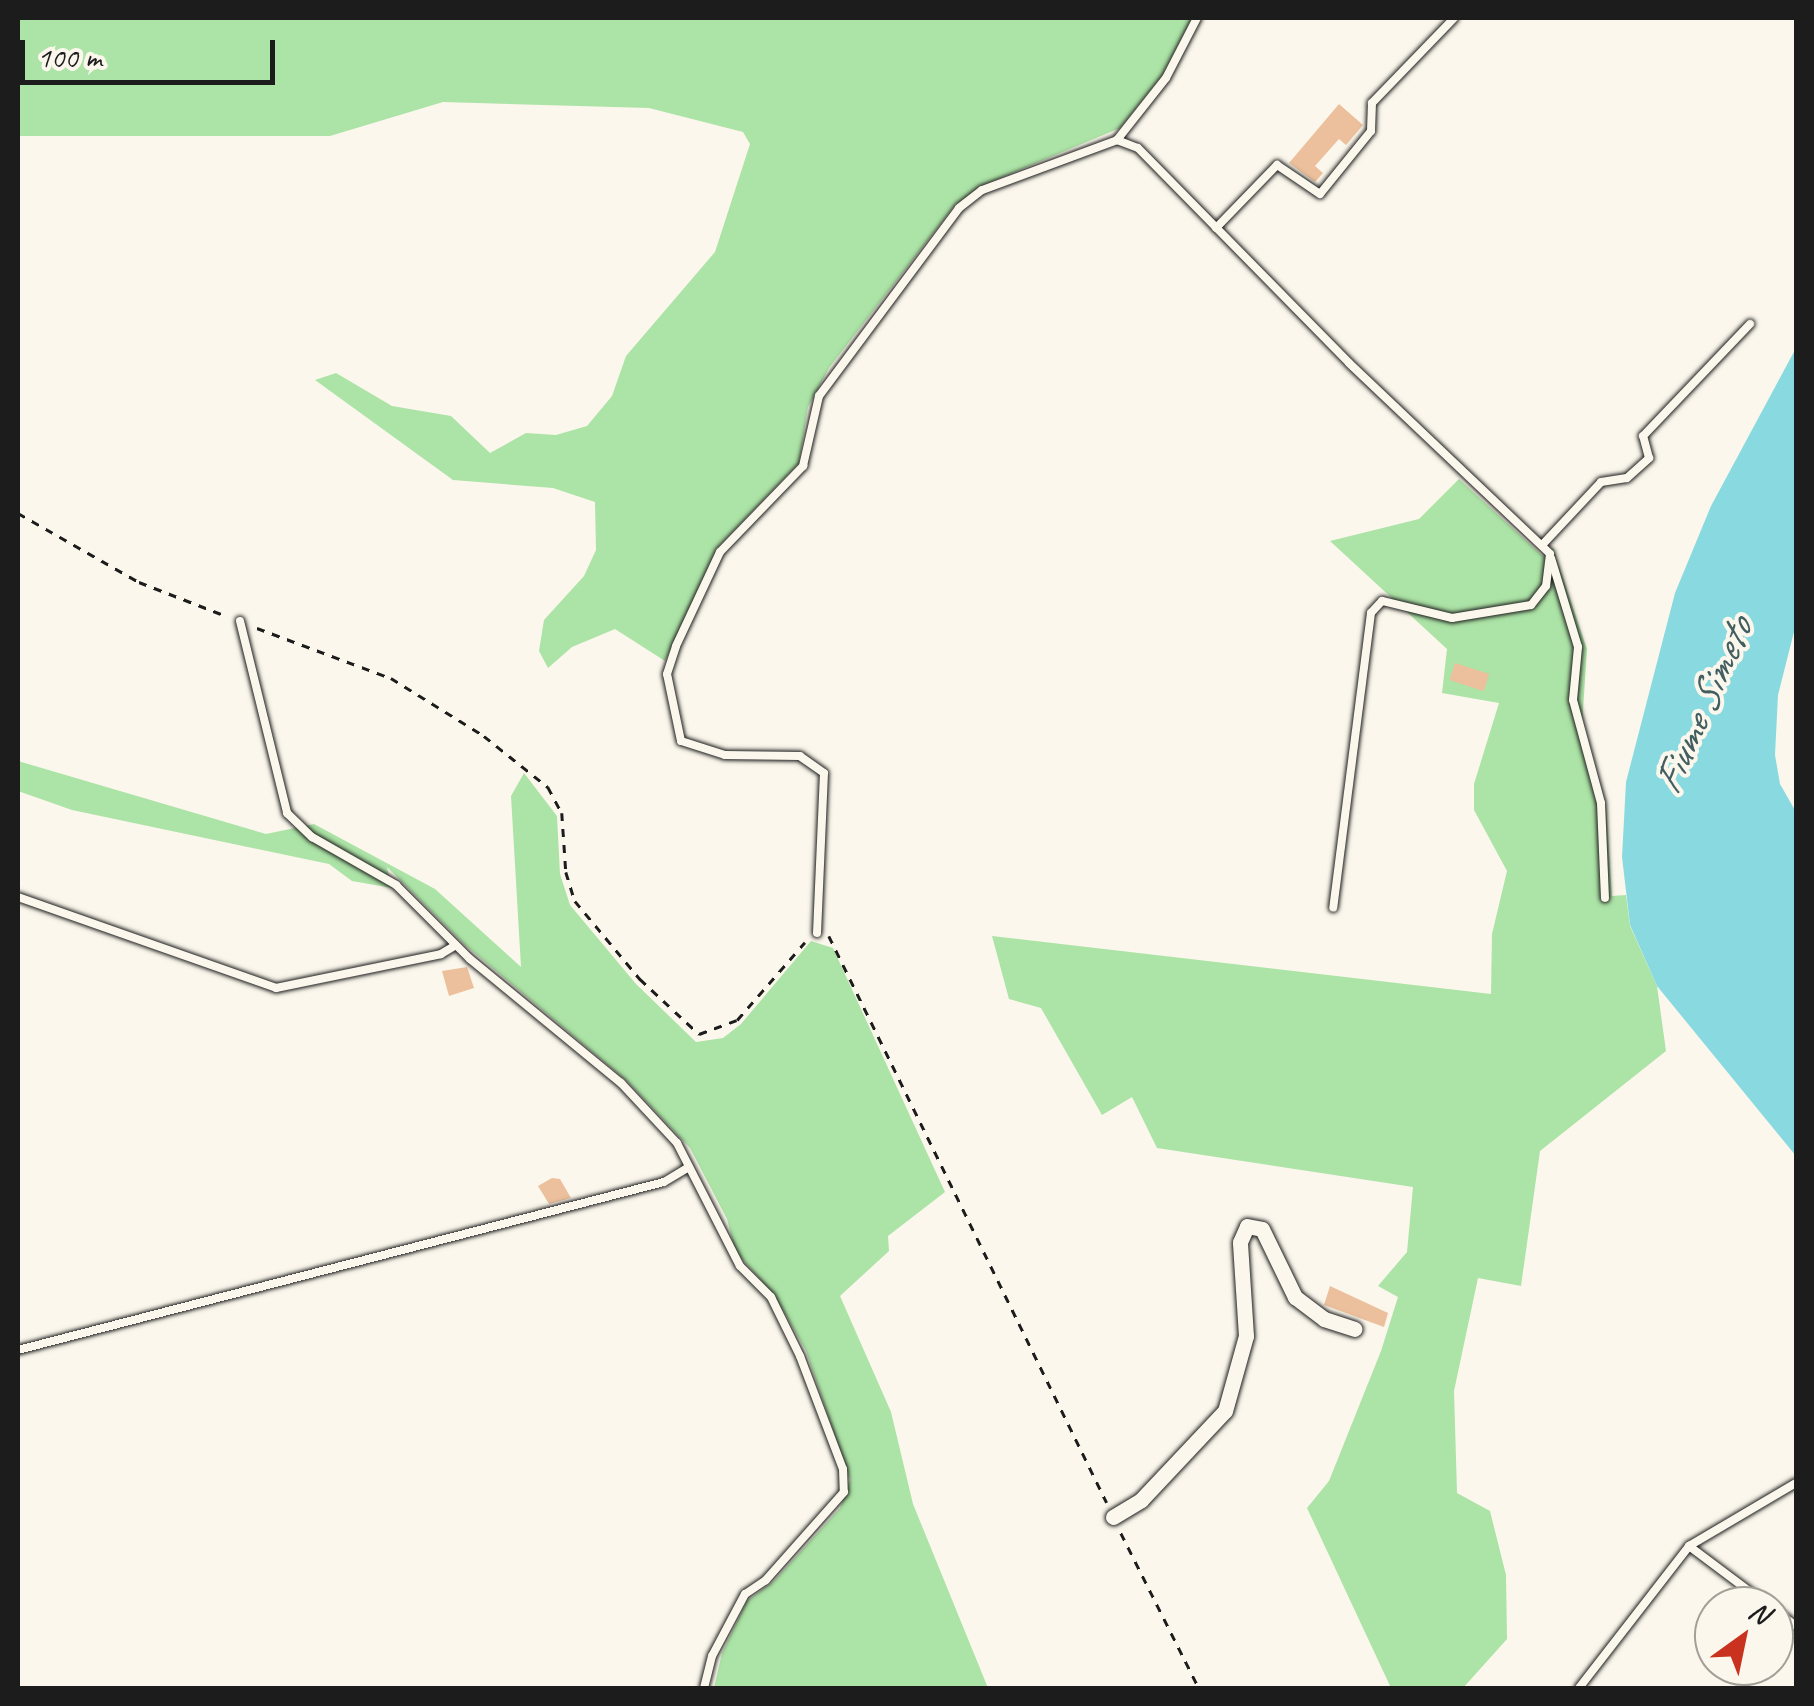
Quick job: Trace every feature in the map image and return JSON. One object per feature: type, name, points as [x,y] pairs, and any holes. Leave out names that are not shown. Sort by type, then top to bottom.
[{"type":"street","points":[[1113,1517],[1141,1500],[1225,1411],[1246,1336],[1240,1242],[1248,1226],[1262,1229],[1296,1297],[1324,1319],[1354,1329]]},
{"type":"lane","points":[[817,933],[820,764],[800,756],[692,748],[675,727],[669,663],[720,552],[803,466],[819,396],[959,208],[982,190],[1117,140],[1166,78],[1198,18]]},
{"type":"lane","points":[[1216,228],[1277,165],[1320,194],[1372,131],[1372,102],[1454,18]]},
{"type":"lane","points":[[1117,140],[1138,148],[1349,363],[1544,543],[1578,647],[1573,700],[1601,804],[1605,898]]},
{"type":"lane","points":[[1544,543],[1601,482],[1627,478],[1649,458],[1643,436],[1750,324]]},
{"type":"lane","points":[[1333,908],[1371,613],[1382,602],[1452,618],[1531,604],[1546,586],[1550,554]]},
{"type":"lane","points":[[240,622],[288,814],[312,837],[396,885],[456,944],[621,1083],[677,1143],[740,1266],[771,1297],[793,1341],[846,1481],[838,1504],[766,1580],[745,1594],[712,1656],[704,1688]]},
{"type":"lane","points":[[18,897],[276,988],[440,954],[456,944]]},
{"type":"lane","points":[[18,1350],[664,1182],[689,1166]]},
{"type":"lane","points":[[1579,1688],[1689,1546],[1796,1483]]},
{"type":"lane","points":[[1689,1546],[1743,1586]]},
{"type":"path","points":[[18,512],[139,582],[392,678],[484,736],[548,787],[562,814],[568,884],[575,901],[640,980],[700,1034],[737,1020],[817,933],[834,939],[1199,1688]]},
{"type":"green space","points":[[18,18],[1192,18],[1162,76],[1120,128],[979,187],[955,205],[829,368],[808,407],[799,463],[717,548],[665,661],[615,629],[572,647],[548,668],[539,651],[544,620],[584,576],[596,550],[595,502],[553,488],[453,480],[315,380],[336,373],[392,406],[451,416],[490,453],[526,433],[556,435],[587,426],[612,396],[626,356],[715,252],[750,144],[743,132],[649,108],[443,102],[330,136],[18,136]]},
{"type":"green space","points":[[1459,479],[1544,557],[1553,548],[1587,649],[1582,725],[1606,805],[1612,896],[1626,895],[1630,926],[1657,986],[1666,1051],[1540,1151],[1521,1286],[1478,1278],[1454,1391],[1457,1493],[1490,1511],[1506,1575],[1507,1639],[1463,1688],[1391,1688],[1307,1508],[1329,1481],[1381,1351],[1398,1297],[1378,1286],[1407,1252],[1413,1187],[1157,1148],[1132,1097],[1102,1115],[1041,1008],[1009,999],[992,936],[1491,994],[1492,934],[1507,871],[1474,810],[1474,784],[1499,703],[1442,693],[1447,649],[1330,541],[1419,519]]},
{"type":"green space","points":[[18,761],[266,834],[314,824],[435,889],[521,967],[511,796],[524,773],[557,816],[560,874],[570,905],[636,984],[696,1042],[723,1038],[741,1024],[811,941],[833,948],[945,1192],[888,1236],[889,1251],[840,1296],[891,1412],[913,1504],[988,1688],[714,1688],[722,1653],[747,1601],[773,1582],[840,1508],[850,1480],[806,1351],[775,1296],[735,1251],[727,1219],[690,1148],[627,1081],[465,945],[387,867],[392,888],[352,881],[329,864],[72,810],[18,791]]},
{"type":"water","name":"Fiume Simeto","points":[[1796,348],[1796,624],[1778,695],[1775,755],[1780,784],[1796,812],[1796,1156],[1657,986],[1630,925],[1622,857],[1626,782],[1675,593],[1711,506]]},
{"type":"building","points":[[1339,104],[1363,125],[1346,145],[1339,139],[1315,166],[1323,173],[1315,182],[1289,163]]},
{"type":"building","points":[[1455,663],[1489,674],[1484,691],[1449,680]]},
{"type":"building","points":[[467,967],[474,988],[449,996],[442,971]]},
{"type":"building","points":[[552,1178],[560,1179],[571,1198],[549,1204],[538,1186]]},
{"type":"building","points":[[1330,1286],[1388,1313],[1384,1327],[1324,1305]]}]
